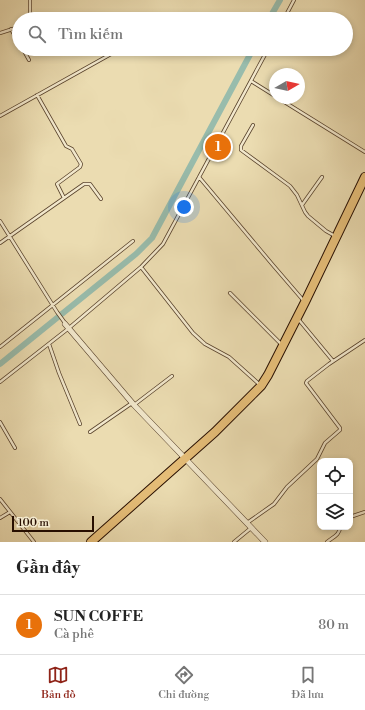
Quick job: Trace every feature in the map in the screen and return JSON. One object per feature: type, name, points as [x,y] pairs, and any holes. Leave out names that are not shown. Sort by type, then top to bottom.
[{"type":"main road","points":[[95,541],[215,432],[261,386],[305,302],[365,177]]},
{"type":"street","points":[[67,326],[133,404],[265,542]]},
{"type":"lane","points":[[30,0],[30,12]]},
{"type":"lane","points":[[288,12],[294,0]]},
{"type":"lane","points":[[0,33],[11,29]]},
{"type":"lane","points":[[27,56],[29,60]]},
{"type":"lane","points":[[0,110],[1,115],[107,56]]},
{"type":"lane","points":[[0,382],[49,344],[67,326],[141,267],[163,244],[264,56]]},
{"type":"lane","points":[[251,81],[269,92]]},
{"type":"lane","points":[[37,95],[66,146],[72,149],[81,164],[80,167],[56,184],[64,198]]},
{"type":"lane","points":[[288,104],[365,152]]},
{"type":"lane","points":[[253,125],[241,146],[241,150],[290,186],[297,195],[308,216],[337,237]]},
{"type":"lane","points":[[199,177],[305,302]]},
{"type":"lane","points":[[302,206],[322,177]]},
{"type":"lane","points":[[0,243],[87,183],[90,184],[101,199]]},
{"type":"lane","points":[[0,221],[67,326]]},
{"type":"lane","points":[[0,347],[133,241]]},
{"type":"lane","points":[[141,267],[193,333],[205,344],[228,357],[261,386]]},
{"type":"lane","points":[[230,292],[282,345]]},
{"type":"lane","points":[[297,318],[312,334],[333,361]]},
{"type":"lane","points":[[234,542],[249,526],[274,504],[287,487],[317,459],[325,443],[340,430],[306,383],[333,361],[365,340]]},
{"type":"lane","points":[[49,344],[59,374],[80,424]]},
{"type":"lane","points":[[90,432],[172,376]]},
{"type":"lane","points":[[0,422],[15,448]]},
{"type":"lane","points":[[0,499],[34,542]]},
{"type":"lane","points":[[0,518],[10,512]]},
{"type":"lane","points":[[353,516],[365,512]]},
{"type":"lane","points":[[327,542],[338,534],[340,530]]},
{"type":"waterway","points":[[273,12],[280,0]]},
{"type":"waterway","points":[[0,364],[136,254],[152,238],[249,56]]},
{"type":"place","name":"SUN COFFE","points":[[218,147]]}]
